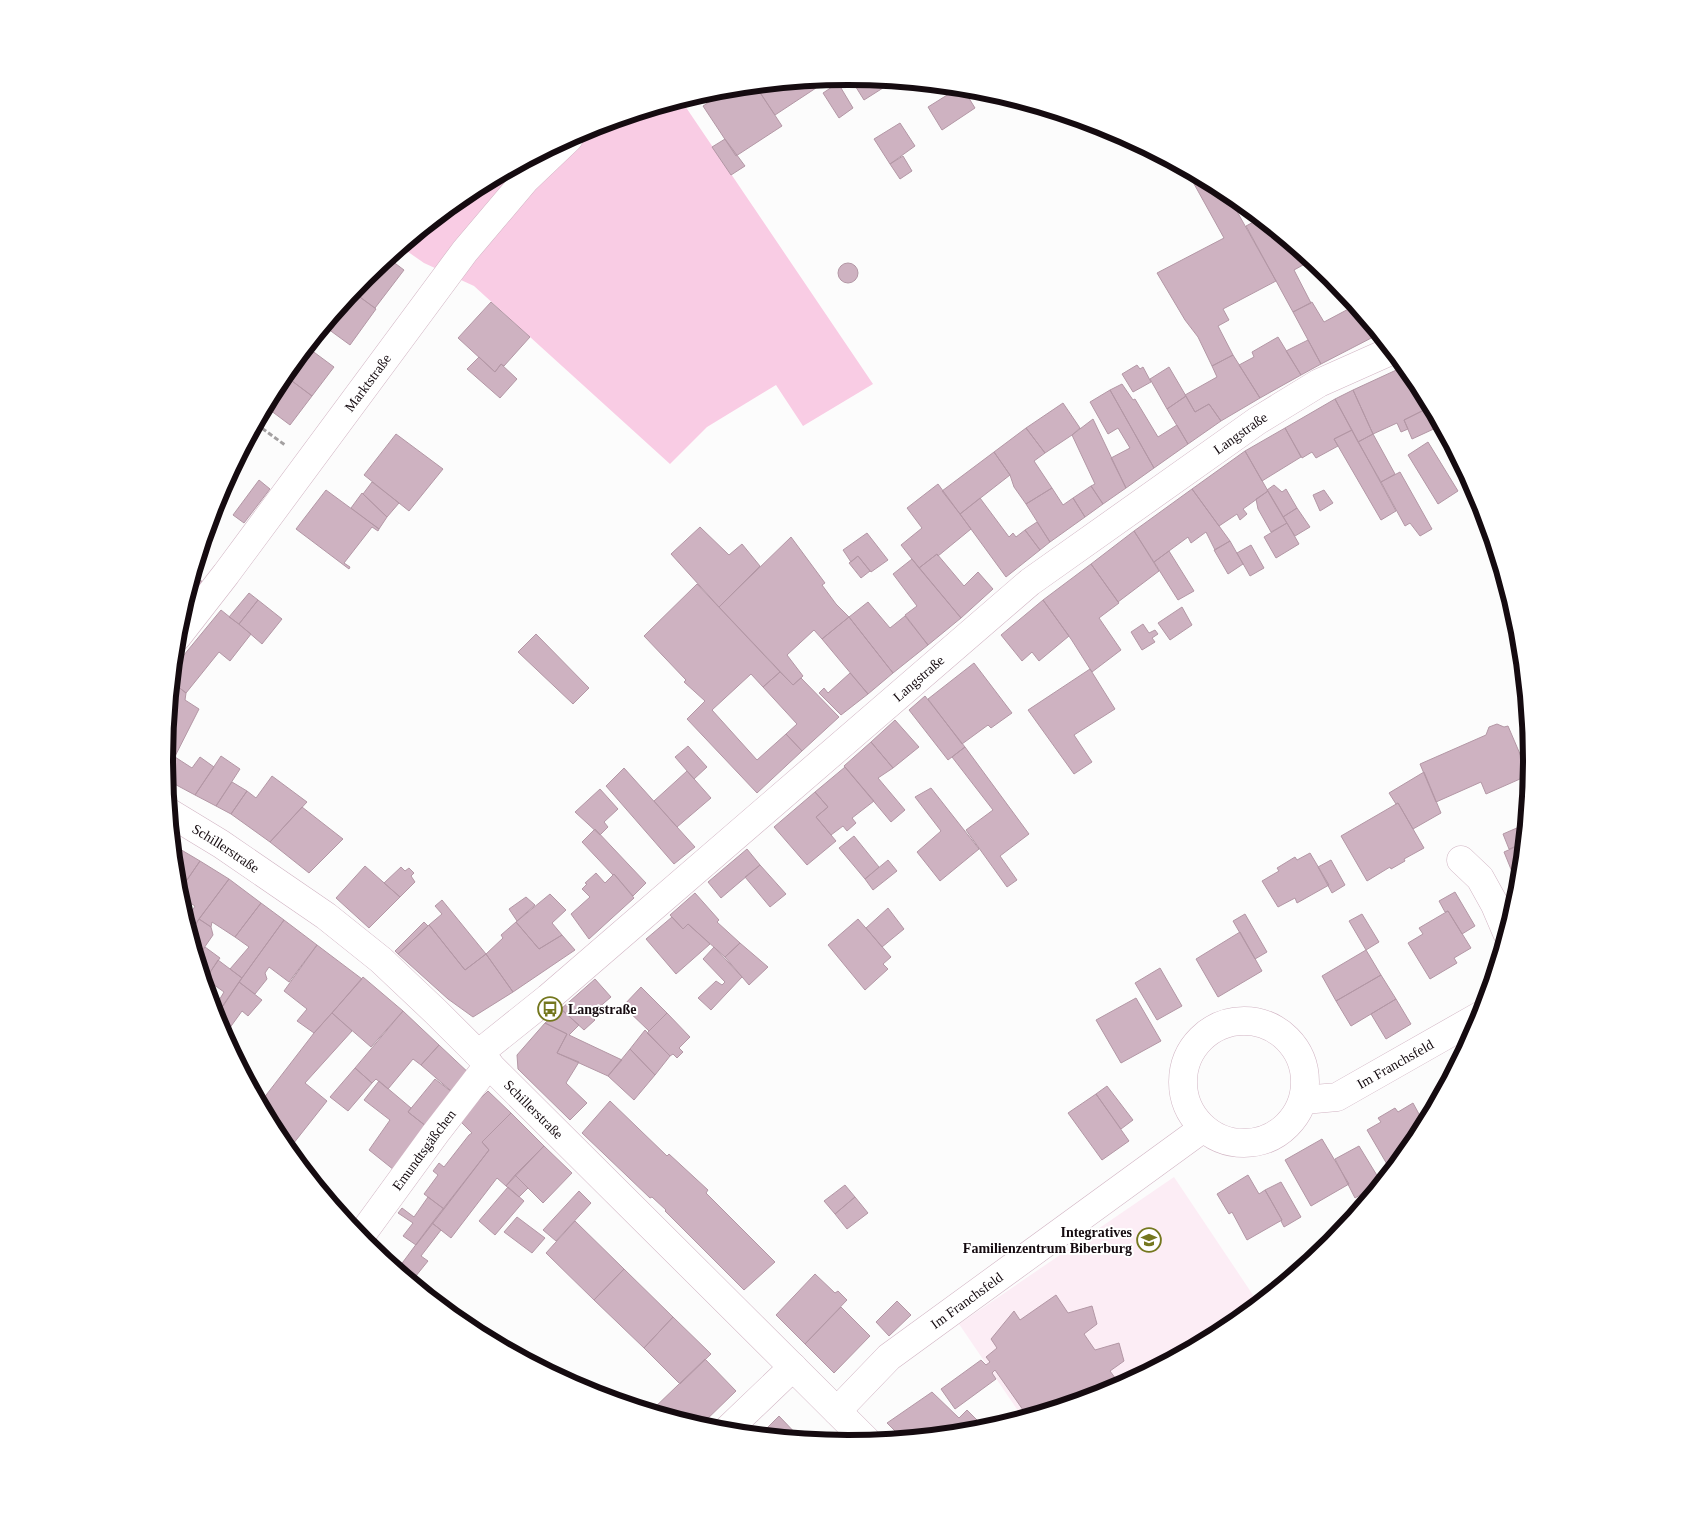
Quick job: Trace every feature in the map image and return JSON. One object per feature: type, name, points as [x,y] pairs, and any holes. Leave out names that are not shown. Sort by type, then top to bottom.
[{"type":"street","name":"Marktstraße","points":[[187,624],[465,251],[526,179],[552,154]]},
{"type":"street","name":"Langstraße","points":[[483,1059],[556,991],[1030,582],[1257,421],[1319,383],[1387,352]]},
{"type":"street","name":"Schillerstraße","points":[[176,817],[222,844],[326,916],[381,960],[861,1435]]},
{"type":"street","points":[[1461,860],[1480,878],[1503,924]]},
{"type":"street","points":[[1241,1020],[1270,1025],[1293,1044],[1305,1070],[1304,1100],[1292,1122],[1273,1138],[1249,1144],[1224,1141],[1202,1129],[1185,1105],[1181,1076],[1191,1048],[1213,1028],[1241,1020]]},
{"type":"street","name":"Im Franchsfeld","points":[[1304,1100],[1337,1098],[1471,1020]]},
{"type":"street","name":"Emundtsgäßchen","points":[[365,1230],[435,1134],[483,1059]]},
{"type":"street","name":"Im Franchsfeld","points":[[837,1411],[888,1357],[1202,1129]]},
{"type":"street","points":[[733,1425],[793,1367]]},
{"type":"shaded area","points":[[685,106],[873,384],[803,426],[776,385],[707,427],[670,464],[474,286],[424,263],[406,250],[438,224],[511,175],[590,136]]},
{"type":"shaded area","name":"Integratives Familienzentrum Biberburg","points":[[1174,1177],[1255,1299],[1186,1345],[1147,1365],[1107,1384],[1019,1413],[959,1324]]},
{"type":"building","points":[[835,85],[839,85],[853,108],[839,118],[823,93]]},
{"type":"building","points":[[855,85],[886,86],[864,100]]},
{"type":"building","points":[[804,86],[814,86],[816,88],[775,115],[759,91]]},
{"type":"building","points":[[759,91],[782,126],[736,156],[703,106],[715,99]]},
{"type":"building","points":[[950,93],[968,96],[975,108],[942,130],[928,107]]},
{"type":"building","points":[[900,123],[915,146],[890,164],[874,139]]},
{"type":"building","points":[[725,139],[745,166],[731,175],[712,147]]},
{"type":"building","points":[[903,156],[912,171],[900,179],[890,164]]},
{"type":"building","points":[[1191,178],[1234,206],[1276,281],[1223,309],[1229,320],[1218,326],[1233,355],[1212,366],[1198,337],[1185,320],[1157,273],[1224,238]]},
{"type":"building","points":[[1255,221],[1305,264],[1294,270],[1311,303],[1293,312],[1246,226]]},
{"type":"building","points":[[393,262],[404,270],[375,308],[359,296]]},
{"type":"building","points":[[848,263],[855,266],[858,273],[855,280],[848,283],[841,280],[838,273],[841,266]]},
{"type":"building","points":[[359,296],[376,309],[350,345],[329,330]]},
{"type":"building","points":[[491,302],[530,337],[504,366],[501,364],[495,372],[458,338]]},
{"type":"building","points":[[1312,302],[1324,322],[1350,308],[1374,337],[1321,364],[1293,312]]},
{"type":"building","points":[[1278,337],[1301,375],[1260,398],[1239,365],[1254,357],[1252,352]]},
{"type":"building","points":[[1308,340],[1321,364],[1301,375],[1286,351]]},
{"type":"building","points":[[312,351],[334,367],[312,396],[291,380]]},
{"type":"building","points":[[1233,355],[1260,398],[1221,421],[1209,404],[1195,412],[1185,395],[1217,377],[1212,366]]},
{"type":"building","points":[[479,357],[495,372],[501,364],[517,379],[500,398],[467,369]]},
{"type":"building","points":[[1137,365],[1140,369],[1143,367],[1151,382],[1133,392],[1122,374]]},
{"type":"building","points":[[1169,367],[1186,396],[1167,409],[1150,379]]},
{"type":"building","points":[[1398,369],[1425,410],[1404,420],[1408,429],[1401,432],[1397,423],[1373,434],[1353,390]]},
{"type":"building","points":[[291,380],[312,396],[290,425],[271,411]]},
{"type":"building","points":[[1122,384],[1133,400],[1135,399],[1158,437],[1177,425],[1188,444],[1154,468],[1110,390]]},
{"type":"building","points":[[1110,390],[1154,468],[1126,488],[1111,458],[1130,448],[1118,428],[1108,434],[1090,402]]},
{"type":"building","points":[[1353,390],[1373,434],[1358,442],[1335,399]]},
{"type":"building","points":[[1186,396],[1195,412],[1209,404],[1221,421],[1188,444],[1167,409]]},
{"type":"building","points":[[1335,399],[1352,430],[1334,439],[1338,446],[1316,458],[1312,452],[1302,458],[1285,428]]},
{"type":"building","points":[[1063,403],[1080,428],[1045,453],[1026,428]]},
{"type":"building","points":[[1425,410],[1436,428],[1412,439],[1404,420]]},
{"type":"building","points":[[1093,419],[1126,488],[1103,504],[1091,486],[1095,484],[1072,435]]},
{"type":"building","points":[[1026,428],[1045,453],[1034,461],[1052,488],[1026,504],[1014,487],[1010,475],[994,452]]},
{"type":"building","points":[[1285,428],[1301,457],[1262,481],[1245,451]]},
{"type":"building","points":[[1352,430],[1396,511],[1381,520],[1334,439]]},
{"type":"building","points":[[396,434],[443,469],[409,511],[364,475]]},
{"type":"building","points":[[1373,434],[1395,474],[1381,482],[1358,442]]},
{"type":"building","points":[[1428,442],[1458,491],[1438,504],[1408,455]]},
{"type":"building","points":[[1245,451],[1268,491],[1243,509],[1247,514],[1240,520],[1237,514],[1219,526],[1192,489]]},
{"type":"building","points":[[994,452],[1010,475],[960,514],[942,491]]},
{"type":"building","points":[[1400,472],[1432,529],[1420,536],[1410,523],[1405,526],[1381,482]]},
{"type":"building","points":[[259,480],[270,489],[244,523],[233,515]]},
{"type":"building","points":[[372,482],[399,503],[387,517],[363,494]]},
{"type":"building","points":[[938,484],[971,529],[938,556],[937,554],[919,568],[901,545],[922,528],[907,508]]},
{"type":"building","points":[[1274,485],[1282,492],[1286,489],[1297,508],[1283,517],[1267,490]]},
{"type":"building","points":[[1091,486],[1103,504],[1085,517],[1073,498]]},
{"type":"building","points":[[1052,488],[1063,505],[1073,498],[1085,517],[1050,542],[1026,504]]},
{"type":"building","points":[[1192,489],[1230,541],[1215,550],[1206,532],[1191,543],[1188,537],[1154,562],[1134,531]]},
{"type":"building","points":[[326,490],[379,529],[378,531],[372,527],[344,563],[350,567],[349,569],[296,529]]},
{"type":"building","points":[[1324,490],[1333,503],[1320,511],[1313,495]]},
{"type":"building","points":[[1268,491],[1287,523],[1271,532],[1258,509],[1256,499]]},
{"type":"building","points":[[362,493],[387,517],[379,529],[351,508]]},
{"type":"building","points":[[980,498],[1009,537],[1013,533],[1016,537],[1025,530],[1040,550],[1006,577],[960,514]]},
{"type":"building","points":[[1297,508],[1310,527],[1295,536],[1283,517]]},
{"type":"building","points":[[1037,522],[1050,542],[1040,550],[1025,530]]},
{"type":"building","points":[[1287,523],[1299,544],[1276,558],[1264,537]]},
{"type":"building","points":[[700,527],[729,555],[742,544],[760,566],[719,607],[671,554]]},
{"type":"building","points":[[1134,531],[1159,571],[1118,602],[1091,564]]},
{"type":"building","points":[[867,533],[888,560],[871,572],[858,556],[851,562],[843,550]]},
{"type":"building","points":[[791,537],[825,583],[822,585],[836,604],[849,617],[822,639],[814,630],[787,655],[803,676],[793,685],[719,607]]},
{"type":"building","points":[[1230,541],[1243,564],[1228,574],[1214,550]]},
{"type":"building","points":[[1251,545],[1264,568],[1250,576],[1237,553]]},
{"type":"building","points":[[1169,551],[1194,591],[1178,600],[1154,562]]},
{"type":"building","points":[[937,554],[964,586],[978,572],[993,589],[961,618],[919,568]]},
{"type":"building","points":[[858,556],[870,571],[861,578],[849,563]]},
{"type":"building","points":[[912,559],[961,618],[928,645],[905,615],[917,606],[893,574]]},
{"type":"building","points":[[1091,564],[1119,603],[1099,618],[1121,650],[1092,672],[1043,600]]},
{"type":"building","points":[[199,579],[203,582],[195,593]]},
{"type":"building","points":[[697,584],[780,672],[763,687],[751,674],[712,710],[757,760],[786,734],[802,751],[757,793],[687,719],[705,701],[684,682],[686,680],[644,636]]},
{"type":"building","points":[[249,593],[258,600],[239,624],[229,617]]},
{"type":"building","points":[[258,600],[282,619],[262,644],[239,624]]},
{"type":"building","points":[[1043,600],[1069,636],[1039,661],[1032,652],[1022,661],[1001,635]]},
{"type":"building","points":[[868,602],[890,628],[905,616],[928,645],[893,673],[849,617]]},
{"type":"building","points":[[1182,607],[1192,625],[1170,640],[1158,623]]},
{"type":"building","points":[[221,610],[251,634],[230,661],[219,652],[186,693],[178,686],[181,658]]},
{"type":"building","points":[[849,617],[893,673],[868,694],[822,639]]},
{"type":"building","points":[[1143,624],[1149,633],[1155,630],[1158,634],[1152,638],[1155,642],[1142,650],[1131,632]]},
{"type":"building","points":[[536,634],[589,688],[573,704],[518,652]]},
{"type":"building","points":[[974,663],[1012,713],[991,728],[988,725],[962,744],[928,699]]},
{"type":"building","points":[[1090,669],[1115,709],[1074,735],[1092,762],[1074,774],[1028,710]]},
{"type":"building","points":[[780,672],[793,685],[801,678],[839,717],[802,751],[786,734],[797,724],[763,687]]},
{"type":"building","points":[[850,673],[868,694],[841,715],[819,693],[824,688],[828,693]]},
{"type":"building","points":[[178,686],[186,693],[185,700],[199,709],[173,760]]},
{"type":"building","points":[[925,696],[965,747],[948,760],[909,710]]},
{"type":"building","points":[[895,720],[919,747],[893,768],[871,742]]},
{"type":"building","points":[[1497,724],[1504,727],[1508,726],[1524,763],[1523,778],[1486,794],[1481,782],[1436,802],[1420,764],[1486,735],[1489,727]]},
{"type":"building","points":[[871,742],[893,768],[878,778],[905,810],[891,822],[844,766]]},
{"type":"building","points":[[688,746],[707,767],[694,779],[675,757]]},
{"type":"building","points":[[965,747],[1029,834],[1000,856],[1017,880],[1007,887],[966,830],[993,810],[952,757]]},
{"type":"building","points":[[221,756],[240,769],[216,806],[195,795]]},
{"type":"building","points":[[175,757],[192,768],[200,757],[214,767],[195,795],[174,784],[173,761]]},
{"type":"building","points":[[845,767],[874,801],[852,818],[856,823],[847,831],[843,826],[831,835],[816,817],[828,807],[815,792]]},
{"type":"building","points":[[624,768],[695,847],[674,864],[606,786]]},
{"type":"building","points":[[687,771],[711,798],[677,827],[654,801]]},
{"type":"building","points":[[1424,772],[1441,813],[1413,829],[1398,803],[1396,804],[1389,793]]},
{"type":"building","points":[[272,776],[307,802],[270,842],[231,814],[247,791],[256,798]]},
{"type":"building","points":[[232,782],[247,791],[231,814],[216,806]]},
{"type":"building","points":[[931,788],[979,849],[940,881],[917,852],[941,831],[915,797]]},
{"type":"building","points":[[600,789],[618,809],[604,822],[608,827],[600,835],[575,812]]},
{"type":"building","points":[[815,792],[828,807],[816,817],[836,841],[807,865],[774,827]]},
{"type":"building","points":[[1398,803],[1424,848],[1404,859],[1405,861],[1391,869],[1390,867],[1367,881],[1341,836]]},
{"type":"building","points":[[302,807],[343,839],[309,873],[270,842]]},
{"type":"building","points":[[1520,827],[1518,845],[1509,849],[1503,834]]},
{"type":"building","points":[[595,829],[646,883],[633,896],[582,842]]},
{"type":"building","points":[[854,836],[879,867],[865,879],[839,848]]},
{"type":"building","points":[[1518,846],[1514,876],[1504,852]]},
{"type":"building","points":[[179,849],[200,861],[185,883]]},
{"type":"building","points":[[747,849],[760,865],[721,898],[708,882]]},
{"type":"building","points":[[1310,853],[1329,885],[1297,903],[1295,898],[1278,907],[1262,881],[1279,871],[1277,868],[1295,857],[1297,860]]},
{"type":"building","points":[[888,860],[897,871],[873,890],[865,879]]},
{"type":"building","points":[[1331,860],[1345,885],[1332,893],[1318,867]]},
{"type":"building","points":[[200,861],[229,879],[195,926],[191,913],[195,906],[189,902],[185,883]]},
{"type":"building","points":[[760,865],[786,894],[770,907],[745,877]]},
{"type":"building","points":[[365,866],[400,897],[369,928],[336,898]]},
{"type":"building","points":[[401,867],[405,871],[409,868],[414,873],[411,876],[415,882],[400,897],[384,883]]},
{"type":"building","points":[[596,873],[605,883],[614,874],[634,898],[589,939],[571,914],[590,897],[582,889],[587,884],[585,883]]},
{"type":"building","points":[[229,879],[261,903],[235,937],[212,922],[211,927],[199,919]]},
{"type":"building","points":[[1455,892],[1475,926],[1462,934],[1448,911],[1445,912],[1439,901]]},
{"type":"building","points":[[695,893],[719,920],[717,922],[740,943],[725,957],[688,924],[683,929],[670,915]]},
{"type":"building","points":[[550,894],[566,910],[552,923],[562,935],[539,949],[516,922]]},
{"type":"building","points":[[526,897],[535,905],[517,921],[509,909]]},
{"type":"building","points":[[442,900],[486,954],[465,970],[429,925],[442,914],[435,906]]},
{"type":"building","points":[[261,903],[284,920],[242,978],[230,969],[249,947],[235,937]]},
{"type":"building","points":[[888,908],[904,929],[882,947],[866,928]]},
{"type":"building","points":[[1448,911],[1471,948],[1454,958],[1457,963],[1430,979],[1408,943],[1423,934],[1419,928]]},
{"type":"building","points":[[1245,914],[1267,952],[1255,959],[1233,921]]},
{"type":"building","points":[[1362,914],[1379,942],[1366,950],[1349,921]]},
{"type":"building","points":[[672,917],[683,929],[688,924],[710,944],[676,974],[646,939]]},
{"type":"building","points":[[199,919],[211,927],[213,935],[202,951],[197,935],[195,926]]},
{"type":"building","points":[[858,919],[891,957],[883,964],[888,969],[865,990],[828,945]]},
{"type":"building","points":[[284,920],[317,945],[289,982],[269,967],[265,973],[267,979],[255,994],[239,982]]},
{"type":"building","points":[[424,922],[428,926],[398,954],[395,951]]},
{"type":"building","points":[[516,922],[539,949],[562,935],[575,950],[513,992],[486,954],[503,938],[501,935]]},
{"type":"building","points":[[429,925],[465,970],[486,954],[513,992],[473,1017],[448,999],[398,954]]},
{"type":"building","points":[[1240,932],[1262,971],[1218,997],[1196,959]]},
{"type":"building","points":[[740,943],[768,967],[749,985],[725,957]]},
{"type":"building","points":[[317,945],[362,979],[314,1033],[297,1021],[307,1009],[284,991]]},
{"type":"building","points":[[205,947],[220,958],[208,974],[202,952]]},
{"type":"building","points":[[714,947],[742,977],[711,1010],[698,998],[716,981],[722,985],[725,982],[703,959]]},
{"type":"building","points":[[1366,950],[1381,975],[1336,1001],[1322,976]]},
{"type":"building","points":[[218,960],[242,978],[223,1006],[218,1001],[224,992],[211,983],[208,975]]},
{"type":"building","points":[[1160,968],[1182,1006],[1157,1020],[1135,983]]},
{"type":"building","points":[[1381,975],[1396,999],[1351,1026],[1336,1001]]},
{"type":"building","points":[[363,977],[403,1011],[371,1047],[332,1013]]},
{"type":"building","points":[[595,979],[611,997],[590,1015],[595,1020],[584,1030],[561,1009]]},
{"type":"building","points":[[239,982],[262,1000],[248,1016],[242,1011],[230,1028],[221,1008]]},
{"type":"building","points":[[641,987],[667,1013],[649,1031],[623,1006]]},
{"type":"building","points":[[1136,998],[1161,1041],[1121,1063],[1096,1020]]},
{"type":"building","points":[[1396,999],[1411,1024],[1386,1039],[1371,1014]]},
{"type":"building","points":[[561,1009],[579,1025],[569,1035],[622,1060],[608,1076],[557,1053],[567,1034],[545,1023]]},
{"type":"building","points":[[403,1011],[439,1045],[421,1065],[413,1059],[388,1089],[376,1079],[372,1083],[355,1068]]},
{"type":"building","points":[[332,1013],[352,1031],[305,1083],[327,1101],[293,1144],[264,1097],[314,1033]]},
{"type":"building","points":[[667,1013],[690,1037],[679,1048],[683,1052],[677,1058],[673,1054],[670,1056],[647,1033]]},
{"type":"building","points":[[545,1023],[567,1034],[557,1053],[579,1062],[566,1083],[587,1103],[570,1120],[518,1069],[517,1055]]},
{"type":"building","points":[[645,1030],[670,1056],[655,1075],[630,1049]]},
{"type":"building","points":[[439,1045],[472,1076],[457,1096],[421,1065]]},
{"type":"building","points":[[630,1049],[655,1075],[634,1100],[608,1076]]},
{"type":"building","points":[[355,1068],[372,1083],[348,1111],[330,1097]]},
{"type":"building","points":[[435,1079],[457,1096],[431,1130],[408,1112]]},
{"type":"building","points":[[379,1081],[411,1108],[408,1112],[431,1130],[399,1174],[369,1150],[390,1120],[364,1100]]},
{"type":"building","points":[[1107,1086],[1133,1120],[1121,1129],[1096,1094]]},
{"type":"building","points":[[488,1091],[511,1113],[482,1142],[489,1150],[444,1209],[424,1194],[438,1175],[433,1171],[439,1163],[444,1167],[472,1133],[459,1120]]},
{"type":"building","points":[[1096,1094],[1129,1141],[1102,1160],[1068,1113]]},
{"type":"building","points":[[610,1101],[667,1156],[669,1154],[708,1190],[706,1193],[775,1262],[744,1290],[666,1210],[652,1197],[650,1198],[582,1133]]},
{"type":"building","points":[[1413,1103],[1421,1117],[1388,1166],[1367,1130],[1381,1122],[1378,1118],[1395,1108],[1398,1112]]},
{"type":"building","points":[[511,1113],[544,1146],[506,1186],[497,1178],[451,1238],[432,1223],[489,1150],[482,1142]]},
{"type":"building","points":[[1322,1139],[1349,1184],[1311,1206],[1285,1160]]},
{"type":"building","points":[[544,1146],[572,1173],[543,1203],[515,1175]]},
{"type":"building","points":[[1359,1146],[1378,1178],[1369,1190],[1355,1198],[1335,1159]]},
{"type":"building","points":[[515,1175],[528,1188],[519,1197],[506,1186]]},
{"type":"building","points":[[1248,1175],[1259,1194],[1265,1190],[1282,1220],[1247,1240],[1232,1212],[1229,1214],[1217,1194]]},
{"type":"building","points":[[1281,1182],[1301,1217],[1284,1227],[1265,1190]]},
{"type":"building","points":[[845,1185],[855,1197],[835,1214],[824,1201]]},
{"type":"building","points":[[508,1187],[524,1201],[495,1235],[479,1221]]},
{"type":"building","points":[[579,1191],[591,1203],[556,1241],[543,1230]]},
{"type":"building","points":[[428,1197],[444,1209],[416,1245],[403,1236],[413,1223],[398,1213],[402,1208],[414,1217]]},
{"type":"building","points":[[855,1197],[868,1213],[847,1229],[835,1214]]},
{"type":"building","points":[[517,1217],[545,1238],[532,1253],[504,1232]]},
{"type":"building","points":[[575,1221],[624,1269],[594,1300],[546,1253]]},
{"type":"building","points":[[432,1223],[441,1230],[421,1256],[428,1261],[415,1277],[401,1265]]},
{"type":"building","points":[[624,1269],[673,1317],[644,1348],[594,1300]]},
{"type":"building","points":[[815,1274],[835,1293],[838,1291],[847,1300],[805,1344],[776,1315]]},
{"type":"building","points":[[1056,1295],[1068,1313],[1092,1306],[1097,1324],[1084,1334],[1095,1350],[1119,1343],[1124,1361],[1110,1371],[1116,1380],[1024,1412],[995,1370],[992,1373],[996,1379],[955,1409],[941,1389],[981,1360],[986,1365],[990,1362],[986,1357],[997,1348],[991,1339],[1014,1311],[1020,1320]]},
{"type":"building","points":[[897,1301],[911,1315],[889,1336],[876,1322]]},
{"type":"building","points":[[841,1307],[870,1336],[834,1373],[805,1344]]},
{"type":"building","points":[[673,1317],[711,1354],[680,1384],[644,1348]]},
{"type":"building","points":[[705,1359],[736,1391],[707,1420],[656,1406]]},
{"type":"building","points":[[932,1392],[959,1418],[967,1410],[979,1422],[897,1433],[887,1423]]},
{"type":"building","points":[[779,1416],[795,1433],[765,1430]]},
{"type":"place","name":"Langstraße","points":[[550,1009]]},
{"type":"place","name":"Integratives Familienzentrum Biberburg","points":[[1149,1240]]}]
